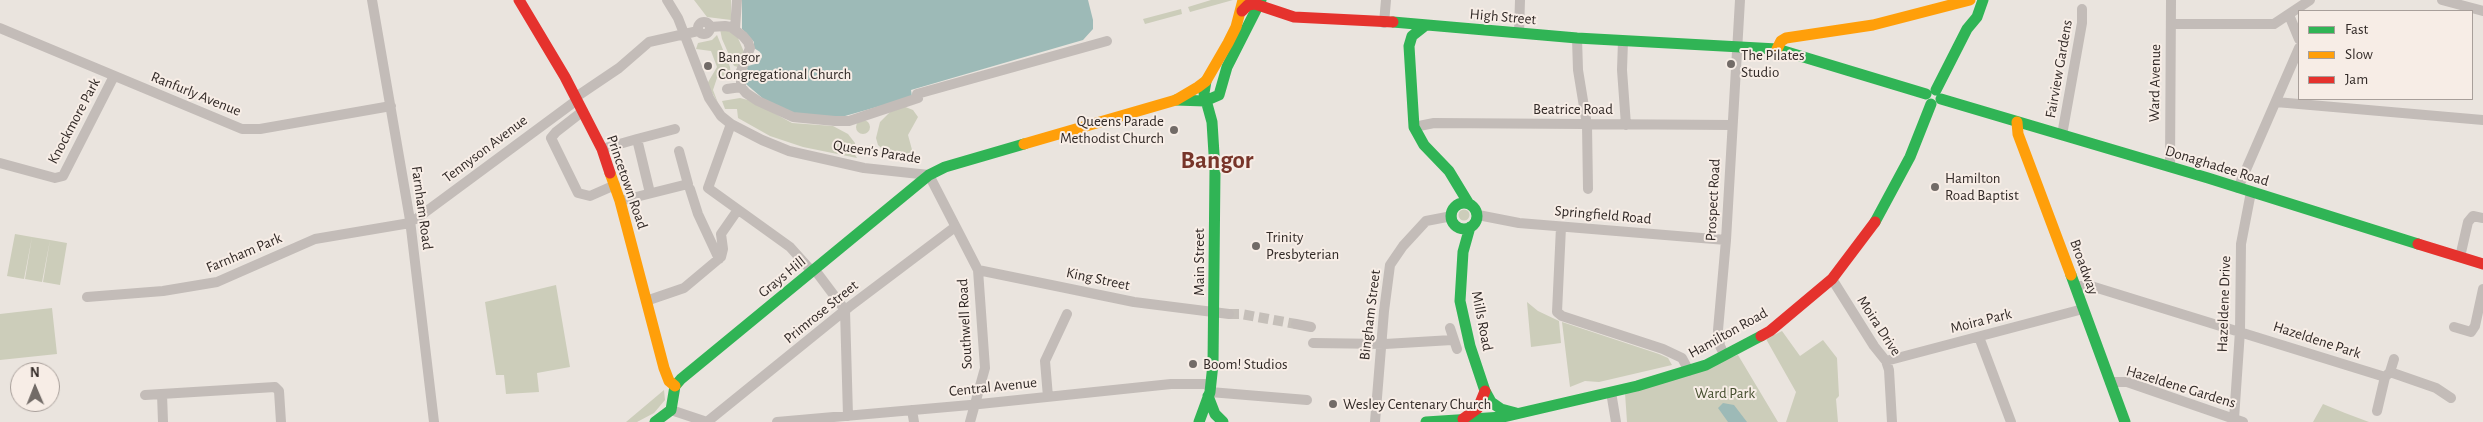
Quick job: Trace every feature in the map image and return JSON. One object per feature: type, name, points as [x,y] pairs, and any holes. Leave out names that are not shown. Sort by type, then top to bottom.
[{"type":"main road","name":"Princetown Road","points":[[519,0],[576,98],[602,149],[620,201],[664,368],[669,381],[674,386]]},
{"type":"main road","points":[[1777,49],[1781,41],[1786,38],[1872,25],[1969,0]]},
{"type":"main road","name":"Hamilton Road","points":[[1967,29],[1969,0]]},
{"type":"main road","name":"Hamilton Road","points":[[1426,422],[1503,418],[1689,372],[1770,331],[1832,278],[1880,216],[1910,157],[1933,97],[1967,29],[1977,17],[1983,0]]},
{"type":"main road","name":"High Street","points":[[1261,2],[1280,13],[1294,17],[1426,25],[1577,38],[1737,47]]},
{"type":"main road","points":[[1176,100],[1206,81],[1228,43],[1242,6],[1261,2]]},
{"type":"main road","points":[[1176,100],[1205,101],[1220,94],[1227,67],[1261,2]]},
{"type":"main road","points":[[1386,23],[1400,34],[1409,52]]},
{"type":"main road","points":[[1426,25],[1412,36],[1409,52],[1414,127],[1424,145],[1449,171],[1478,215],[1476,221],[1470,227],[1459,228],[1454,223],[1452,216],[1457,205],[1469,204]]},
{"type":"main road","name":"Donaghadee Road","points":[[1737,47],[1777,49],[2170,167],[2483,264]]},
{"type":"main road","name":"Main Street","points":[[1198,422],[1210,392],[1214,312],[1214,151],[1212,122],[1204,93],[1206,81]]},
{"type":"main road","name":"Queen's Parade","points":[[929,175],[945,167],[1176,100]]},
{"type":"main road","name":"Broadway","points":[[2017,122],[2018,134],[2125,422]]},
{"type":"main road","name":"Grays Hill","points":[[674,386],[929,175]]},
{"type":"main road","name":"Mills Road","points":[[1470,227],[1463,252],[1460,301],[1470,346],[1485,391],[1496,406],[1519,414]]},
{"type":"main road","points":[[655,422],[671,410],[674,386]]},
{"type":"main road","points":[[1463,420],[1478,408],[1485,391]]},
{"type":"main road","points":[[1210,392],[1215,414],[1223,422]]},
{"type":"street","name":"Farnham Road","points":[[372,0],[410,221],[434,422]]},
{"type":"street","name":"Queen's Parade","points":[[667,0],[678,18],[709,98],[722,116],[731,124],[762,140],[790,151],[900,174],[929,175]]},
{"type":"street","points":[[737,0],[735,29],[743,36],[750,48],[740,71],[741,87],[758,101],[792,117],[806,120],[849,121],[918,98],[917,94],[1107,41]]},
{"type":"street","points":[[1386,0],[1386,23]]},
{"type":"street","points":[[1519,33],[1520,0]]},
{"type":"street","name":"Prospect Road","points":[[1724,354],[1720,346],[1718,330],[1726,240],[1740,0]]},
{"type":"street","name":"Ward Avenue","points":[[2170,167],[2171,0]]},
{"type":"street","points":[[2171,24],[2274,24],[2310,0]]},
{"type":"street","points":[[2442,0],[2483,11]]},
{"type":"street","name":"Fairview Gardens","points":[[2062,135],[2082,23],[2082,9]]},
{"type":"street","points":[[2289,15],[2298,37]]},
{"type":"street","name":"Tennyson Avenue","points":[[410,221],[416,219],[576,98],[619,68],[645,44],[698,31],[698,25],[703,22],[735,29]]},
{"type":"street","name":"Ranfurly Avenue","points":[[0,28],[234,126],[248,130],[391,106]]},
{"type":"street","points":[[1577,38],[1578,63],[1587,125],[1588,189]]},
{"type":"street","points":[[1623,41],[1622,58],[1626,125]]},
{"type":"street","points":[[2238,188],[2298,50]]},
{"type":"street","name":"Knockmore Park","points":[[0,163],[55,178],[63,176],[114,76]]},
{"type":"street","points":[[727,89],[741,87]]},
{"type":"street","points":[[2276,102],[2483,120]]},
{"type":"street","points":[[583,111],[551,138],[578,193],[590,196],[615,185]]},
{"type":"street","name":"Beatrice Road","points":[[1414,127],[1434,123],[1732,125]]},
{"type":"street","points":[[731,124],[708,186],[710,191],[790,247],[834,292],[845,310],[848,416]]},
{"type":"street","points":[[602,149],[675,129]]},
{"type":"street","points":[[637,139],[650,193]]},
{"type":"street","points":[[620,201],[688,184],[679,151]]},
{"type":"street","name":"Southwell Road","points":[[929,175],[978,270],[985,368],[970,422]]},
{"type":"street","points":[[690,189],[698,214],[719,259]]},
{"type":"street","name":"Hazeldene Drive","points":[[2238,420],[2241,244],[2251,192]]},
{"type":"street","points":[[646,301],[684,288],[719,259],[723,250],[721,234],[737,211]]},
{"type":"street","name":"Springfield Road","points":[[1478,215],[1518,223],[1726,240]]},
{"type":"street","name":"Bingham Street","points":[[1375,422],[1388,279],[1394,258],[1426,221],[1434,217],[1452,216]]},
{"type":"street","points":[[2460,257],[2468,222],[2473,216],[2483,218]]},
{"type":"street","name":"Farnham Park","points":[[87,297],[163,291],[217,282],[315,238],[410,221]]},
{"type":"street","name":"Primrose Street","points":[[707,422],[845,310],[955,227]]},
{"type":"street","points":[[1561,227],[1558,312],[1569,319],[1663,349],[1682,358],[1689,372]]},
{"type":"street","name":"King Street","points":[[978,270],[1134,302],[1229,314]]},
{"type":"street","name":"Moira Drive","points":[[1832,278],[1874,346],[1886,361],[1890,378],[1892,422]]},
{"type":"street","name":"Hazeldene Park","points":[[2076,286],[2091,286],[2436,388],[2451,398]]},
{"type":"street","points":[[2454,327],[2471,332],[2483,289]]},
{"type":"street","name":"Moira Park","points":[[1886,361],[2083,309]]},
{"type":"street","points":[[1048,397],[1045,361],[1067,314]]},
{"type":"street","points":[[1296,324],[1312,327]]},
{"type":"street","points":[[1313,343],[1454,344],[1450,328]]},
{"type":"street","points":[[1979,337],[2011,422]]},
{"type":"street","points":[[2377,410],[2387,374],[2394,359]]},
{"type":"street","name":"Hazeldene Gardens","points":[[2110,382],[2127,382],[2238,420]]},
{"type":"street","name":"Central Avenue","points":[[777,422],[975,405],[1171,384],[1206,384],[1210,392],[1307,400]]},
{"type":"street","points":[[145,395],[275,387],[279,390],[281,422]]},
{"type":"street","points":[[1610,392],[1616,422]]},
{"type":"street","points":[[162,394],[163,422]]},
{"type":"street","points":[[671,410],[707,422]]},
{"type":"street","points":[[912,410],[914,422]]},
{"type":"green space","points":[[694,0],[731,0],[731,20],[707,17]]},
{"type":"green space","points":[[1211,0],[1233,0],[1190,12],[1188,7]]},
{"type":"green space","points":[[1181,9],[1182,14],[1145,24],[1143,19]]},
{"type":"green space","points":[[720,29],[736,33],[744,52],[738,67],[734,66],[722,39]]},
{"type":"green space","points":[[717,35],[730,67],[731,78],[717,78],[713,90],[718,103],[707,84],[717,67],[711,51],[696,49],[698,43],[712,40]]},
{"type":"green space","points":[[740,98],[752,101],[792,123],[833,126],[848,134],[855,143],[855,149],[852,150],[857,158],[803,147],[770,136],[738,118],[737,109],[725,109],[722,101]]},
{"type":"green space","points":[[903,106],[913,110],[918,117],[908,135],[914,157],[911,162],[890,156],[878,145],[876,138],[880,122],[893,109]]},
{"type":"green space","points":[[863,120],[868,122],[870,127],[868,132],[863,134],[858,132],[856,127],[858,122]]},
{"type":"green space","points":[[1464,209],[1470,215],[1464,221],[1458,215]]},
{"type":"green space","points":[[15,234],[32,237],[24,279],[7,276]]},
{"type":"green space","points":[[32,237],[50,240],[42,282],[25,279]]},
{"type":"green space","points":[[50,240],[67,243],[60,285],[43,282]]},
{"type":"green space","points":[[556,285],[570,367],[537,373],[539,392],[506,394],[504,375],[496,375],[485,302]]},
{"type":"green space","points":[[1527,302],[1538,311],[1559,321],[1561,343],[1531,347]]},
{"type":"green space","points":[[52,308],[57,354],[0,360],[0,314]]},
{"type":"green space","points":[[1562,322],[1659,354],[1668,358],[1672,365],[1599,382],[1585,381],[1570,387]]},
{"type":"green space","name":"Ward Park","points":[[1782,331],[1800,356],[1823,340],[1837,358],[1839,396],[1836,399],[1838,422],[1786,422],[1796,392],[1766,339]]},
{"type":"green space","name":"Ward Park","points":[[1738,355],[1778,422],[1627,422],[1625,393]]},
{"type":"green space","points":[[664,390],[665,400],[654,413],[637,422],[626,422]]},
{"type":"green space","points":[[2323,404],[2345,413],[2369,422],[2313,422]]},
{"type":"water","points":[[742,0],[1088,0],[1093,20],[1093,29],[1083,40],[911,90],[912,97],[845,116],[798,115],[767,102],[746,84],[744,75],[748,66],[759,63],[762,57],[760,52],[754,48],[754,42],[742,29]]},
{"type":"water","points":[[1723,403],[1734,405],[1747,422],[1728,422],[1718,408]]},
{"type":"tunnel","points":[[1229,314],[1241,314],[1296,324]]},
{"type":"traffic: fast","points":[[1176,100],[1205,101],[1219,95],[1227,67],[1261,0]]},
{"type":"traffic: fast","points":[[1936,90],[1967,29],[1977,17],[1983,0]]},
{"type":"traffic: fast","points":[[1393,22],[1577,38],[1777,49],[1926,94]]},
{"type":"traffic: fast","points":[[1426,25],[1412,36],[1409,46],[1414,127],[1424,145],[1449,171],[1469,204]]},
{"type":"traffic: fast","points":[[1199,422],[1210,392],[1213,364],[1215,170],[1212,122],[1204,93],[1206,81]]},
{"type":"traffic: fast","points":[[1941,99],[2208,178],[2418,244]]},
{"type":"traffic: fast","points":[[1875,222],[1910,157],[1931,104]]},
{"type":"traffic: fast","points":[[655,422],[671,410],[675,386],[681,379],[929,175],[945,167],[1024,144]]},
{"type":"traffic: fast","points":[[1464,203],[1473,207],[1477,216],[1473,225],[1464,229],[1455,225],[1451,216],[1455,207],[1464,203]]},
{"type":"traffic: fast","points":[[1470,227],[1463,252],[1460,301],[1470,346],[1485,391],[1491,402],[1501,409],[1516,413]]},
{"type":"traffic: fast","points":[[2071,275],[2125,422]]},
{"type":"traffic: fast","points":[[1426,422],[1503,417],[1637,386],[1706,365],[1761,336]]},
{"type":"traffic: fast","points":[[1208,396],[1215,414],[1223,422]]},
{"type":"traffic: slow","points":[[1024,144],[1176,100],[1198,87],[1206,81],[1228,43],[1236,27],[1243,0]]},
{"type":"traffic: slow","points":[[1777,49],[1781,41],[1786,38],[1873,25],[1970,0]]},
{"type":"traffic: slow","points":[[2017,122],[2018,134],[2071,275]]},
{"type":"traffic: slow","points":[[610,173],[620,201],[664,368],[669,381],[675,386]]},
{"type":"traffic: jam","points":[[519,0],[565,77],[602,149],[610,173]]},
{"type":"traffic: jam","points":[[1242,11],[1248,5],[1255,4],[1294,17],[1393,22]]},
{"type":"traffic: jam","points":[[1761,336],[1770,331],[1832,279],[1875,222]]},
{"type":"traffic: jam","points":[[2418,244],[2483,264]]},
{"type":"traffic: jam","points":[[1463,419],[1478,408],[1485,391]]},
{"type":"place","name":"The Pilates Studio","points":[[1731,64]]},
{"type":"place","name":"Bangor Congregational Church","points":[[708,66]]},
{"type":"place","name":"Queens Parade Methodist Church","points":[[1174,130]]},
{"type":"place","name":"Hamilton Road Baptist","points":[[1935,187]]},
{"type":"place","name":"Trinity Presbyterian","points":[[1256,246]]},
{"type":"place","name":"Boom! Studios","points":[[1193,364]]},
{"type":"place","name":"Wesley Centenary Church","points":[[1333,404]]},
{"type":"district","name":"Bangor","points":[[1217,160]]}]
